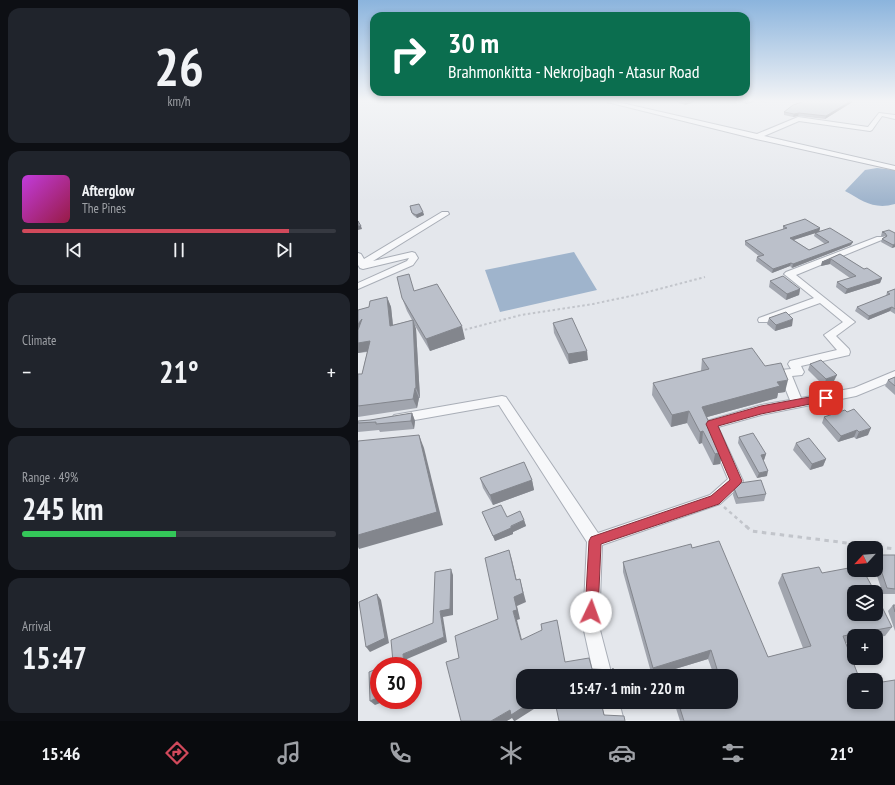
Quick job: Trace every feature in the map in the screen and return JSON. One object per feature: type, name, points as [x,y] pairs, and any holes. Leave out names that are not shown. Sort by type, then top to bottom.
[{"type":"street","points":[[746,135],[895,168]]},
{"type":"street","points":[[756,137],[761,135]]},
{"type":"street","points":[[358,267],[444,214]]},
{"type":"street","points":[[797,404],[786,374],[798,372],[794,364],[845,352],[829,335],[850,322],[789,274],[880,239]]},
{"type":"street","points":[[358,256],[363,266],[412,255],[414,258],[410,263],[358,286]]},
{"type":"street","points":[[763,320],[821,300]]},
{"type":"street","points":[[595,541],[715,500],[736,481],[712,424],[761,410],[856,392],[895,375]]},
{"type":"street","points":[[389,420],[502,400],[595,541],[591,626],[601,669]]},
{"type":"street","points":[[612,709],[615,721]]},
{"type":"path","points":[[453,333],[521,315],[593,304],[640,294],[705,277]]},
{"type":"path","points":[[715,500],[751,531],[895,549]]},
{"type":"water","points":[[877,168],[895,170],[895,204],[881,206],[869,204],[845,191],[865,170]]},
{"type":"water","points":[[574,252],[597,290],[500,312],[485,270]]},
{"type":"building","points":[[419,204],[423,212],[416,215],[412,213],[410,206]]},
{"type":"building","points":[[805,219],[820,228],[790,238],[809,250],[829,242],[815,233],[830,228],[853,242],[793,264],[791,263],[773,269],[757,257],[764,255],[745,241],[787,228],[783,226]]},
{"type":"building","points":[[889,230],[895,233],[895,244],[893,245],[882,239],[887,236],[882,232]]},
{"type":"building","points":[[840,254],[864,269],[867,268],[882,278],[847,289],[837,282],[856,276],[831,259],[822,262]]},
{"type":"building","points":[[409,274],[414,291],[437,284],[462,326],[426,339],[402,298],[397,277]]},
{"type":"building","points":[[783,276],[800,289],[787,294],[770,281]]},
{"type":"building","points":[[895,289],[895,309],[892,307],[869,316],[857,307],[890,294],[887,292]]},
{"type":"building","points":[[387,297],[390,326],[413,320],[416,388],[413,399],[358,406],[358,374],[362,374],[370,341],[358,343],[358,330],[362,319],[358,324],[358,310],[369,307],[370,301]]},
{"type":"building","points":[[786,312],[793,319],[776,325],[769,318]]},
{"type":"building","points":[[572,318],[587,351],[568,354],[553,323]]},
{"type":"building","points":[[752,348],[765,366],[781,363],[788,380],[777,382],[780,386],[702,407],[722,452],[715,454],[703,431],[700,432],[689,411],[672,415],[653,383],[709,369],[702,359]]},
{"type":"building","points":[[821,360],[837,375],[826,379],[810,364]]},
{"type":"building","points":[[895,377],[895,386],[888,380]]},
{"type":"building","points":[[854,409],[871,428],[859,432],[857,430],[841,436],[824,417],[845,410],[847,412]]},
{"type":"building","points":[[412,413],[411,421],[376,424],[376,422],[358,423],[358,421]]},
{"type":"building","points":[[753,433],[766,454],[761,455],[768,471],[759,473],[739,437]]},
{"type":"building","points":[[419,435],[437,512],[358,535],[358,441]]},
{"type":"building","points":[[809,438],[826,459],[812,464],[796,443]]},
{"type":"building","points":[[524,462],[532,480],[490,495],[480,478]]},
{"type":"building","points":[[761,480],[766,494],[738,498],[734,488],[740,483]]},
{"type":"building","points":[[501,505],[507,517],[520,511],[524,520],[493,536],[482,512]]},
{"type":"building","points":[[719,541],[768,657],[811,646],[782,574],[819,567],[822,573],[847,568],[847,577],[867,577],[871,585],[847,585],[847,621],[883,621],[883,609],[892,627],[881,629],[847,629],[847,635],[843,636],[847,646],[847,665],[854,665],[857,673],[847,673],[847,709],[883,709],[883,682],[895,680],[895,721],[684,721],[680,709],[738,709],[738,669],[717,669],[711,650],[653,668],[623,562],[691,544],[692,548]]},
{"type":"building","points":[[509,550],[516,580],[520,579],[523,593],[514,597],[517,610],[513,611],[521,640],[542,630],[541,624],[557,620],[565,662],[589,658],[592,669],[516,669],[516,709],[520,709],[511,715],[510,710],[491,721],[461,721],[446,662],[459,658],[455,636],[498,619],[485,558]]},
{"type":"building","points":[[883,555],[895,555],[895,589],[887,588],[883,576]]},
{"type":"building","points":[[451,569],[450,609],[440,611],[444,637],[403,654],[403,657],[393,657],[391,640],[433,623],[435,572]]},
{"type":"building","points":[[377,594],[385,638],[366,647],[359,602]]},
{"type":"building","points":[[369,672],[370,672],[370,701]]},
{"type":"building","points":[[556,709],[603,709],[604,715],[624,716],[625,721],[559,721]]},
{"type":"route","points":[[591,612],[595,541],[715,500],[736,481],[712,424],[761,410],[826,398]]}]
